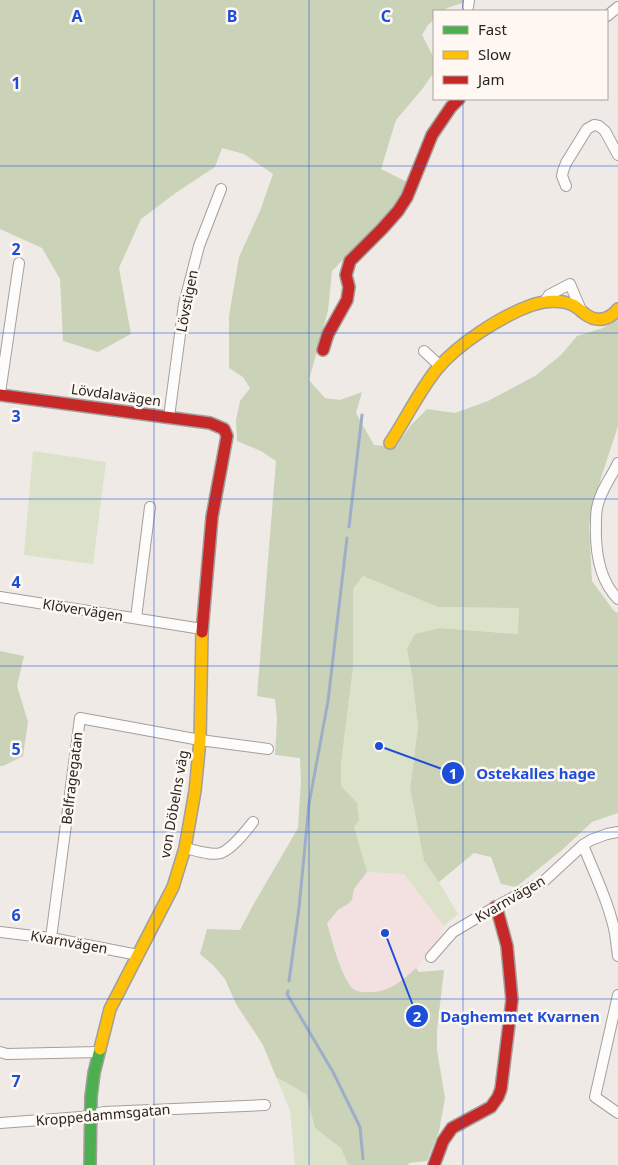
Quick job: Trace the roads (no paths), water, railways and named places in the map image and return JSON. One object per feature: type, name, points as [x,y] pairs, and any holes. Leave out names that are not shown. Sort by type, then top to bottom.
[{"type":"street","points":[[608,15],[618,7]]},
{"type":"street","points":[[323,350],[328,334],[347,300],[349,287],[346,275],[350,261],[398,211],[407,197],[432,135],[458,100]]},
{"type":"street","points":[[566,186],[562,176],[566,163],[587,129],[591,126],[599,126],[605,131],[618,155]]},
{"type":"street","name":"Lövstigen","points":[[169,417],[184,304],[199,246],[221,189]]},
{"type":"street","name":"Lövdalavägen","points":[[19,263],[0,394],[210,423],[220,426],[226,432]]},
{"type":"street","points":[[545,301],[548,295],[570,284],[581,310]]},
{"type":"street","points":[[390,443],[429,380],[440,366],[469,341],[498,322],[530,306],[545,301],[567,303],[581,310],[594,320],[609,318],[618,309]]},
{"type":"street","points":[[424,351],[440,366]]},
{"type":"street","name":"von Döbelns väg","points":[[90,1165],[91,1097],[94,1073],[110,1008],[173,887],[185,848],[195,791],[200,740],[202,629],[212,517],[226,442],[226,432]]},
{"type":"street","points":[[618,462],[615,475],[603,490],[597,508],[596,530],[597,550],[603,576],[607,585],[618,599]]},
{"type":"street","name":"Klövervägen","points":[[136,618],[150,507]]},
{"type":"street","name":"Klövervägen","points":[[0,597],[202,629]]},
{"type":"street","name":"Belfragegatan","points":[[51,938],[80,718],[200,740],[268,749]]},
{"type":"street","points":[[185,848],[205,853],[220,853],[229,848],[253,822]]},
{"type":"street","name":"Kvarnvägen","points":[[431,957],[453,932],[544,881],[583,845],[607,834],[618,832]]},
{"type":"street","points":[[583,845],[610,914],[615,932],[618,956]]},
{"type":"street","points":[[434,1165],[443,1141],[452,1128],[490,1107],[498,1098],[501,1089],[512,1000],[507,946],[495,907]]},
{"type":"street","name":"Kvarnvägen","points":[[0,932],[51,938],[138,954]]},
{"type":"street","points":[[618,995],[595,1097],[618,1112]]},
{"type":"street","points":[[2,1056],[99,1052]]},
{"type":"street","name":"Kroppedammsgatan","points":[[0,1123],[50,1120],[129,1110],[265,1105]]},
{"type":"waterway","points":[[349,527],[362,415]]},
{"type":"waterway","points":[[289,981],[299,908],[309,804],[328,701],[347,538]]},
{"type":"waterway","points":[[288,991],[287,994],[333,1072],[360,1127],[363,1159]]},
{"type":"place","name":"Ostekalles hage","points":[[379,746]]},
{"type":"place","name":"Daghemmet Kvarnen","points":[[385,933]]}]
